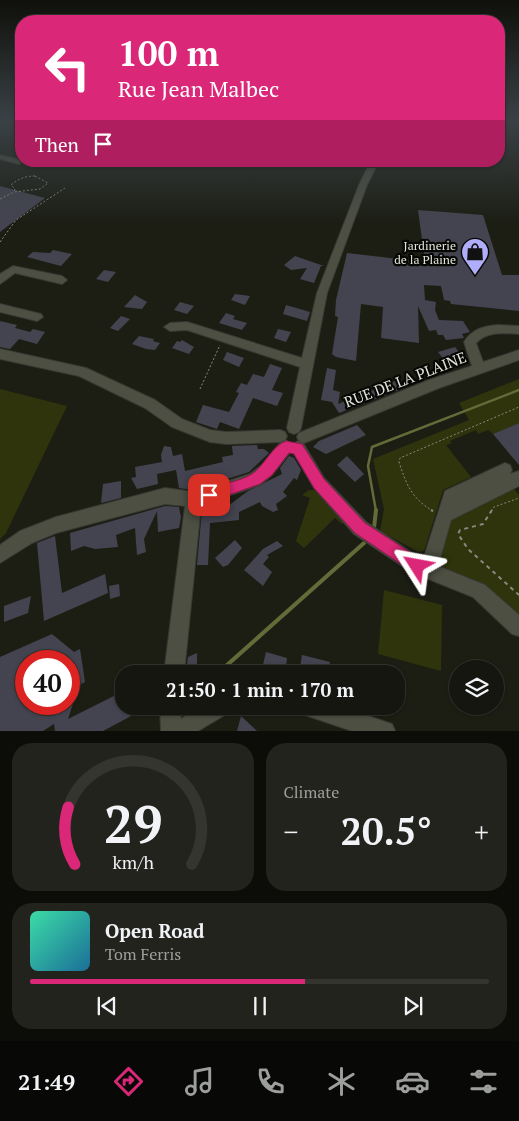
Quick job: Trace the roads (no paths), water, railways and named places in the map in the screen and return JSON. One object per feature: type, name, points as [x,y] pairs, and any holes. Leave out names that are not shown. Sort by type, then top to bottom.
[{"type":"street","points":[[0,157],[15,161]]},
{"type":"street","points":[[0,555],[26,537],[56,525],[165,496],[194,500],[255,480],[267,470],[292,439],[322,293],[363,185],[372,167]]},
{"type":"street","points":[[0,280],[13,269],[62,280]]},
{"type":"street","points":[[0,308],[37,317]]},
{"type":"street","points":[[170,327],[187,326],[307,364]]},
{"type":"street","points":[[479,368],[470,342],[475,335],[486,330],[519,330]]},
{"type":"street","points":[[0,354],[82,372],[150,404],[177,422],[210,436],[292,439]]},
{"type":"street","name":"RUE DE LA PLAINE","points":[[292,439],[434,384],[519,355]]},
{"type":"street","points":[[292,439],[319,483],[360,528],[417,566],[479,591],[519,627]]},
{"type":"street","points":[[428,570],[450,496],[505,470]]},
{"type":"street","points":[[444,515],[519,478]]},
{"type":"street","points":[[175,665],[194,500]]},
{"type":"street","points":[[170,715],[171,731]]},
{"type":"street","points":[[182,731],[205,715]]},
{"type":"street","points":[[334,715],[385,731]]},
{"type":"waterway","points":[[376,511],[368,466],[372,447],[519,390]]},
{"type":"waterway","points":[[374,528],[376,511]]},
{"type":"waterway","points":[[227,665],[364,543]]},
{"type":"place","name":"Jardinerie de la Plaine","points":[[475,276]]}]
